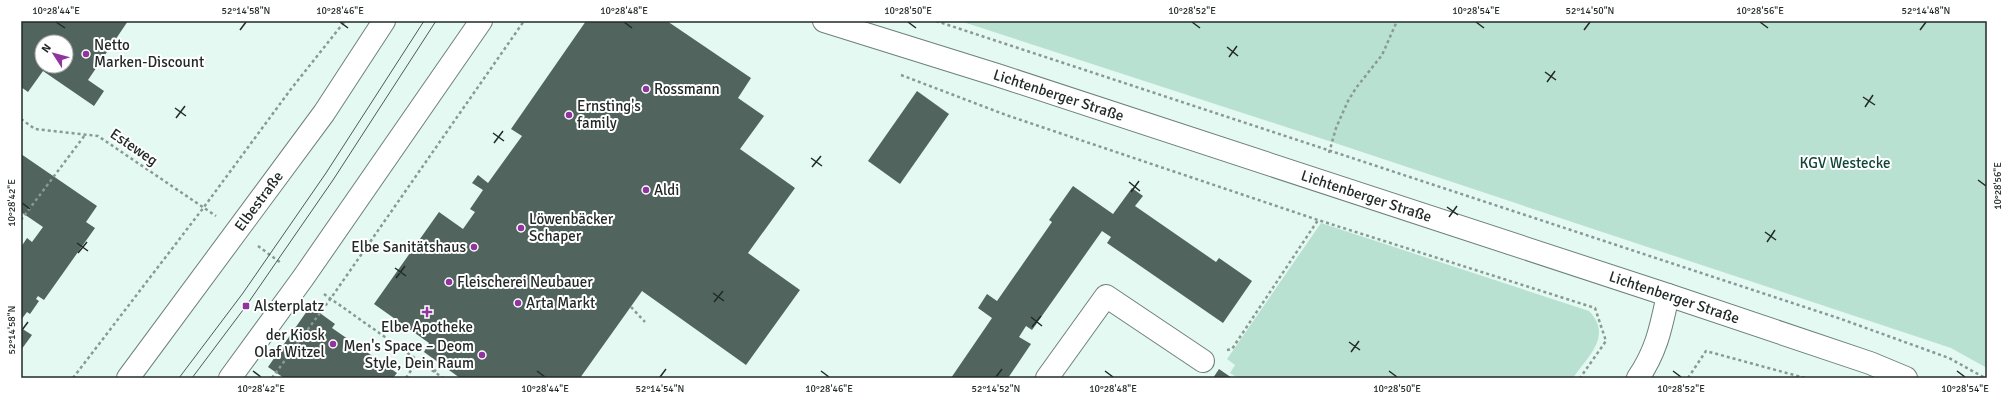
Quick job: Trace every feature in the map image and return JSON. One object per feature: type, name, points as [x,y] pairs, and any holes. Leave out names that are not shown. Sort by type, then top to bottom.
[{"type":"street","name":"Elbestraße","points":[[128,378],[238,232],[324,113],[384,21]]},
{"type":"street","points":[[230,378],[303,278],[481,21]]},
{"type":"street","name":"Lichtenberger Straße","points":[[824,21],[1004,78],[1668,295],[1870,363],[1906,378]]},
{"type":"street","points":[[1638,378],[1650,360],[1660,333],[1668,295]]},
{"type":"street","points":[[1047,378],[1106,296],[1203,361]]},
{"type":"path","points":[[73,378],[204,207],[291,89],[345,21]]},
{"type":"path","points":[[272,378],[331,298],[524,21]]},
{"type":"path","points":[[936,21],[1841,320],[1949,358],[1985,378]]},
{"type":"path","points":[[1320,182],[1336,128],[1348,101],[1356,88],[1382,55],[1397,21]]},
{"type":"path","points":[[901,75],[1006,115],[1318,220],[1595,308],[1606,341],[1580,378]]},
{"type":"path","name":"Esteweg","points":[[21,119],[36,129],[98,136],[204,207],[443,378]]},
{"type":"path","points":[[21,220],[85,134]]},
{"type":"path","points":[[1203,361],[1232,348],[1318,220]]},
{"type":"path","points":[[631,307],[645,322]]},
{"type":"path","points":[[1688,378],[1706,351],[1805,378]]},
{"type":"path","points":[[406,378],[418,360]]},
{"type":"path","points":[[434,372],[440,364]]},
{"type":"green space","name":"KGV Westecke","points":[[960,21],[1987,21],[1987,368],[1951,348],[1332,142]]},
{"type":"green space","points":[[1321,223],[1589,311],[1596,320],[1599,329],[1596,346],[1573,378],[1238,378],[1230,373],[1235,365],[1227,359]]},
{"type":"building","name":"Netto Marken-Discount","points":[[21,21],[128,21],[88,80],[104,91],[94,106],[47,74],[74,74],[74,34],[34,34],[34,74],[41,74],[28,92],[21,87]]},
{"type":"building","points":[[586,21],[667,21],[751,78],[738,98],[764,116],[740,149],[795,188],[748,253],[800,290],[746,365],[642,291],[580,378],[460,378],[424,352],[429,343],[374,304],[439,212],[463,229],[475,212],[470,209],[483,190],[472,183],[478,175],[488,183],[522,136],[511,129]]},
{"type":"building","points":[[917,91],[949,114],[900,184],[868,161]]},
{"type":"building","points":[[21,154],[97,206],[86,222],[95,228],[44,300],[38,296],[36,299],[39,301],[30,314],[27,312],[21,320],[21,247],[27,238],[32,242],[43,227],[21,212]]},
{"type":"building","points":[[1073,186],[1113,214],[1132,188],[1143,196],[1135,206],[1216,262],[1219,258],[1252,281],[1223,323],[1107,243],[1111,237],[1102,231],[1032,330],[1026,326],[1019,337],[1031,344],[1008,378],[951,378],[992,318],[978,308],[987,294],[997,301],[1052,222],[1049,220]]},
{"type":"building","points":[[313,308],[335,324],[332,328],[397,373],[393,378],[284,378],[268,367],[307,311],[310,313]]},
{"type":"building","points":[[21,328],[32,335],[21,350]]},
{"type":"building","points":[[1219,369],[1232,378],[1213,378]]},
{"type":"tram line","points":[[179,378],[243,293],[326,173],[424,21]]},
{"type":"tram line","points":[[192,378],[246,306],[333,180],[436,21]]},
{"type":"place","name":"Netto Marken-Discount","points":[[86,54]]},
{"type":"place","name":"Rossmann","points":[[646,89]]},
{"type":"place","name":"Ernsting's family","points":[[569,115]]},
{"type":"place","name":"Aldi","points":[[646,190]]},
{"type":"place","name":"Löwenbäcker Schaper","points":[[521,228]]},
{"type":"place","name":"Elbe Sanitätshaus","points":[[474,247]]},
{"type":"place","name":"Fleischerei Neubauer","points":[[449,282]]},
{"type":"place","name":"Arta Markt","points":[[518,303]]},
{"type":"place","name":"Alsterplatz","points":[[246,306]]},
{"type":"place","name":"Elbe Apotheke","points":[[427,312]]},
{"type":"place","name":"der Kiosk Olaf Witzel","points":[[333,344]]},
{"type":"place","name":"Men's Space – Deom Style, Dein Raum","points":[[482,355]]}]
